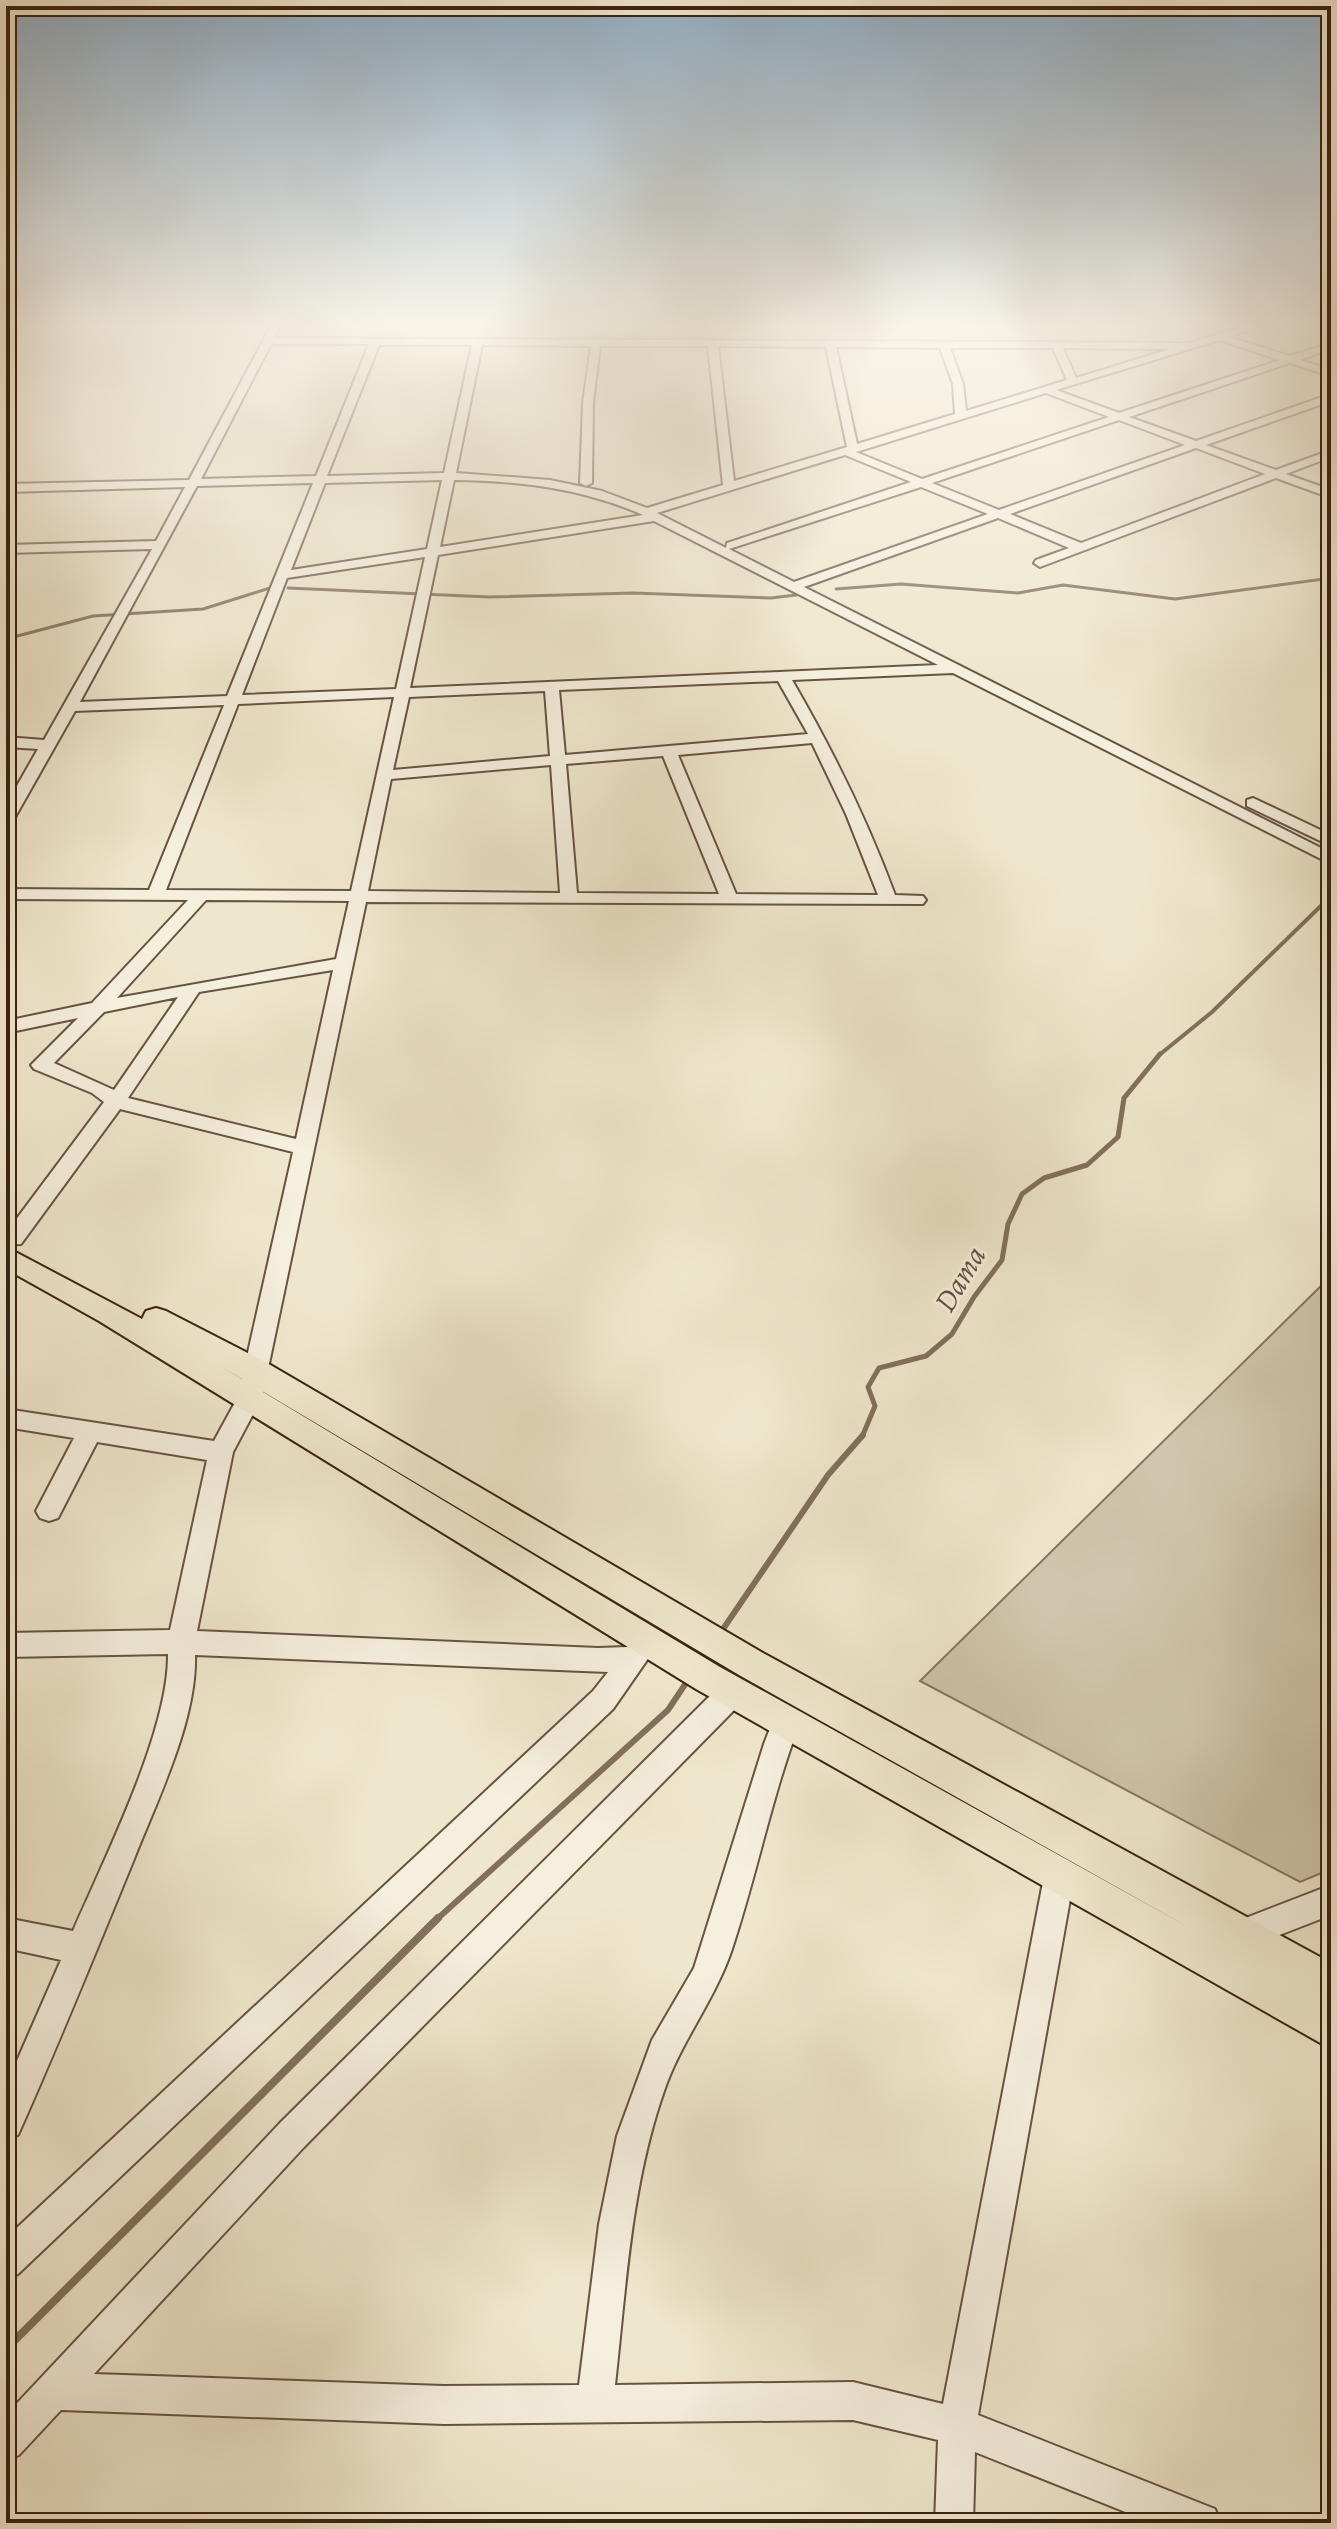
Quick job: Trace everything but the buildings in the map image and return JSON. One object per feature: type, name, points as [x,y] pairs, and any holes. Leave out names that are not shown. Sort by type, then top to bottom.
[{"type":"main road","points":[[8,1244],[109,1313],[253,1384],[655,1642],[1241,1935],[1331,1985]]},
{"type":"main road","points":[[722,1673],[786,1722],[1331,2029]]},
{"type":"street","points":[[6,819],[123,615],[213,442]]},
{"type":"street","points":[[156,894],[336,442]]},
{"type":"street","points":[[6,2123],[83,1949],[154,1774],[175,1701],[183,1655],[181,1642],[221,1452],[253,1384],[457,442]]},
{"type":"street","points":[[586,483],[587,442]]},
{"type":"street","points":[[723,442],[729,488]]},
{"type":"street","points":[[848,442],[850,450]]},
{"type":"street","points":[[285,575],[432,554],[651,514],[877,442]]},
{"type":"street","points":[[731,546],[1042,442]]},
{"type":"street","points":[[1185,442],[1331,494]]},
{"type":"street","points":[[792,587],[1202,442]]},
{"type":"street","points":[[850,450],[1081,548]]},
{"type":"street","points":[[1040,563],[1331,453]]},
{"type":"street","points":[[6,481],[516,472],[586,483],[637,499],[651,514],[792,587],[1331,841]]},
{"type":"street","points":[[450,473],[560,483],[611,496],[731,546],[807,582],[959,666],[1331,859]]},
{"type":"street","points":[[6,488],[193,480]]},
{"type":"street","points":[[6,549],[161,545]]},
{"type":"street","points":[[72,707],[784,678],[959,666]]},
{"type":"street","points":[[784,678],[819,738],[866,833],[888,900]]},
{"type":"street","points":[[552,687],[569,896]]},
{"type":"street","points":[[384,775],[819,738]]},
{"type":"street","points":[[6,742],[46,745]]},
{"type":"street","points":[[669,751],[729,897]]},
{"type":"street","points":[[6,894],[917,900]]},
{"type":"street","points":[[202,895],[41,1065],[99,1089],[116,1101],[304,1148]]},
{"type":"street","points":[[6,1027],[193,988],[344,963]]},
{"type":"street","points":[[8,1244],[116,1101],[193,988]]},
{"type":"street","points":[[6,1418],[221,1452]]},
{"type":"street","points":[[49,1511],[91,1430]]},
{"type":"street","points":[[6,1645],[181,1642],[547,1659],[655,1642]]},
{"type":"street","points":[[6,2262],[603,1700],[655,1642]]},
{"type":"street","points":[[6,2442],[722,1673]]},
{"type":"street","points":[[595,2403],[617,2214],[639,2119],[664,2049],[689,2012],[707,1975],[759,1808],[770,1761],[786,1722]]},
{"type":"street","points":[[954,2523],[957,2426],[1059,1877]]},
{"type":"street","points":[[1241,1935],[1331,1900]]},
{"type":"street","points":[[6,1933],[83,1949]]},
{"type":"street","points":[[55,2391],[444,2405],[853,2401],[957,2426],[1201,2523]]},
{"type":"shaded area","points":[[1331,1276],[1331,1869],[1300,1882],[920,1681]]},
{"type":"waterway","points":[[836,589],[901,584],[1018,593],[1063,585],[1175,599],[1331,578]]},
{"type":"waterway","points":[[6,639],[93,616],[203,609],[270,588]]},
{"type":"waterway","points":[[288,588],[489,597],[633,593],[771,598],[796,595]]},
{"type":"waterway","name":"Dama","points":[[1159,1055],[1212,1012],[1331,896]]},
{"type":"waterway","name":"Dama","points":[[863,1435],[875,1406],[868,1387],[879,1368],[926,1356],[952,1334],[974,1297],[1002,1260],[1008,1224],[1022,1194],[1044,1178],[1087,1165],[1118,1137],[1124,1098],[1159,1055]]},
{"type":"waterway","points":[[721,1632],[828,1475],[863,1435]]},
{"type":"waterway","points":[[436,1920],[668,1710],[688,1680]]},
{"type":"waterway","points":[[6,2349],[438,1918]]}]
